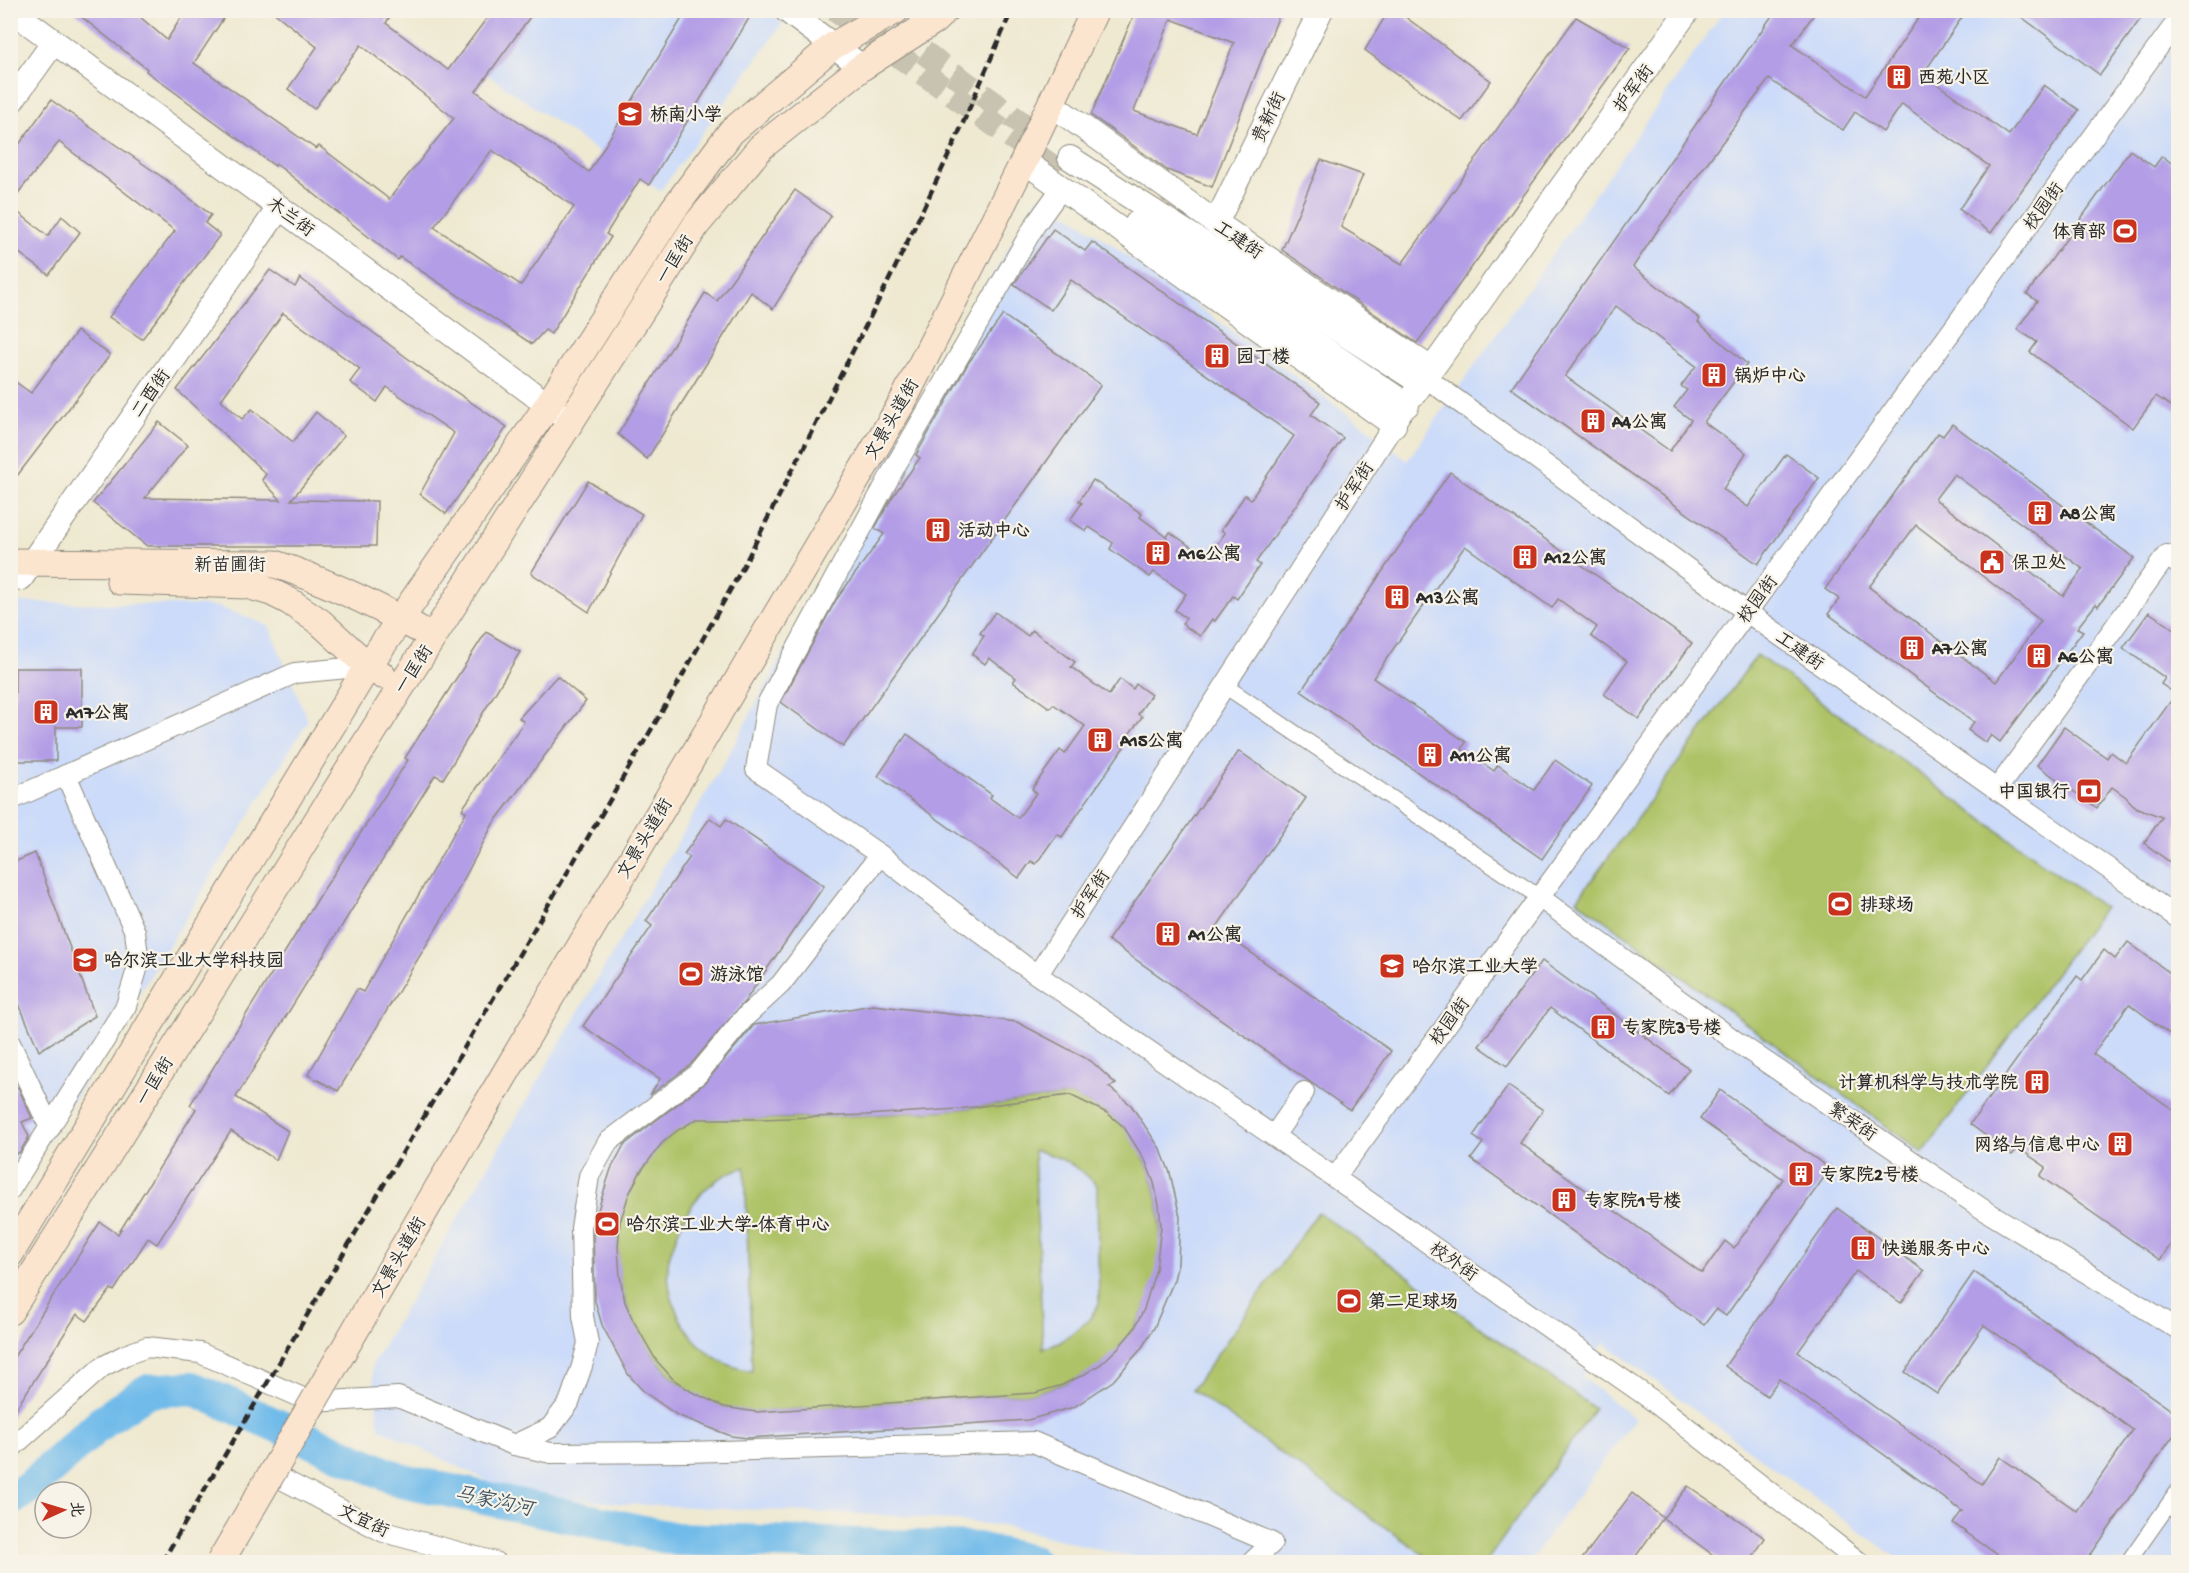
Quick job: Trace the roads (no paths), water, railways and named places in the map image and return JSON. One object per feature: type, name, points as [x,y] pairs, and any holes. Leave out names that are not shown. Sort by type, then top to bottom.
[{"type":"main road","name":"一匡街","points":[[10,1254],[368,666],[548,405],[673,210],[731,132],[833,46],[896,10]]},
{"type":"main road","name":"文景头道街","points":[[220,1563],[476,1123],[903,401],[1024,161],[1095,10]]},
{"type":"main road","name":"一匡街","points":[[10,1311],[401,687],[696,225],[761,147],[933,14]]},
{"type":"main road","name":"新苗圃街","points":[[19,570],[274,564],[335,586],[434,637]]},
{"type":"main road","name":"新苗圃街","points":[[19,570],[247,585],[271,592],[320,622],[368,666],[401,687]]},
{"type":"street","name":"木兰街","points":[[11,10],[572,422]]},
{"type":"street","points":[[786,10],[862,67]]},
{"type":"street","name":"贵新街","points":[[1216,223],[1321,10]]},
{"type":"street","name":"护军街","points":[[1038,974],[1415,392],[1688,10]]},
{"type":"street","name":"校园街","points":[[1335,1178],[2178,20]]},
{"type":"street","points":[[10,103],[54,42]]},
{"type":"street","name":"工建街","points":[[1051,104],[1216,223],[1415,392]]},
{"type":"street","name":"工建街","points":[[1024,161],[1063,173],[1415,392],[1747,612],[2178,918]]},
{"type":"street","name":"工建街","points":[[1063,173],[1415,392]]},
{"type":"street","name":"校外街","points":[[1063,173],[897,463],[768,704],[756,769],[880,855],[1023,965],[1335,1178],[1652,1400],[1859,1563]]},
{"type":"street","name":"二酉街","points":[[19,570],[279,208]]},
{"type":"street","points":[[1997,789],[2167,555],[2178,564]]},
{"type":"street","points":[[10,800],[295,673],[368,666]]},
{"type":"street","points":[[1224,686],[1539,897]]},
{"type":"street","points":[[10,1190],[126,1006],[139,963],[135,932],[66,775]]},
{"type":"street","points":[[514,1445],[550,1428],[569,1403],[582,1366],[588,1343],[583,1316],[581,1228],[590,1176],[608,1142],[698,1074],[745,1017],[781,984],[880,855]]},
{"type":"street","name":"繁荣街","points":[[1539,897],[1738,1043],[1962,1194],[2178,1329]]},
{"type":"street","points":[[10,1042],[50,1128]]},
{"type":"street","points":[[1274,1136],[1304,1092]]},
{"type":"street","points":[[10,1449],[102,1367],[147,1347],[200,1353],[312,1402],[398,1397],[514,1445],[551,1453],[687,1452],[1033,1442],[1262,1553]]},
{"type":"street","name":"文宜街","points":[[272,1474],[384,1532],[495,1563]]},
{"type":"street","points":[[2128,1563],[2178,1491]]},
{"type":"waterway","name":"马家沟河","points":[[10,1500],[32,1485],[104,1420],[147,1391],[192,1388],[400,1480],[676,1539],[977,1549],[1032,1562]]},
{"type":"tunnel","points":[[835,10],[1060,172]]},
{"type":"tunnel","points":[[865,10],[1034,132]]},
{"type":"railway","points":[[162,1562],[671,696],[743,567],[894,270],[953,146],[1012,10]]},
{"type":"place","name":"西苑小区","points":[[1899,77]]},
{"type":"place","name":"桥南小学","points":[[630,114]]},
{"type":"place","name":"体育部","points":[[2125,231]]},
{"type":"place","name":"园丁楼","points":[[1217,356]]},
{"type":"place","name":"锅炉中心","points":[[1714,375]]},
{"type":"place","name":"A4公寓","points":[[1593,421]]},
{"type":"place","name":"A8公寓","points":[[2040,513]]},
{"type":"place","name":"活动中心","points":[[938,530]]},
{"type":"place","name":"A16公寓","points":[[1158,553]]},
{"type":"place","name":"A12公寓","points":[[1525,557]]},
{"type":"place","name":"保卫处","points":[[1992,562]]},
{"type":"place","name":"A13公寓","points":[[1397,597]]},
{"type":"place","name":"A7公寓","points":[[1912,648]]},
{"type":"place","name":"A6公寓","points":[[2039,656]]},
{"type":"place","name":"A17公寓","points":[[46,712]]},
{"type":"place","name":"A15公寓","points":[[1100,740]]},
{"type":"place","name":"A11公寓","points":[[1430,755]]},
{"type":"place","name":"中国银行","points":[[2089,791]]},
{"type":"place","name":"排球场","points":[[1840,904]]},
{"type":"place","name":"A1公寓","points":[[1168,934]]},
{"type":"place","name":"哈尔滨工业大学科技园","points":[[85,960]]},
{"type":"place","name":"哈尔滨工业大学","points":[[1392,966]]},
{"type":"place","name":"游泳馆","points":[[691,974]]},
{"type":"place","name":"专家院3号楼","points":[[1603,1027]]},
{"type":"place","name":"计算机科学与技术学院","points":[[2037,1082]]},
{"type":"place","name":"网络与信息中心","points":[[2120,1144]]},
{"type":"place","name":"专家院2号楼","points":[[1801,1174]]},
{"type":"place","name":"专家院1号楼","points":[[1564,1200]]},
{"type":"place","name":"哈尔滨工业大学-体育中心","points":[[607,1224]]},
{"type":"place","name":"快递服务中心","points":[[1863,1248]]},
{"type":"place","name":"第二足球场","points":[[1349,1301]]}]
